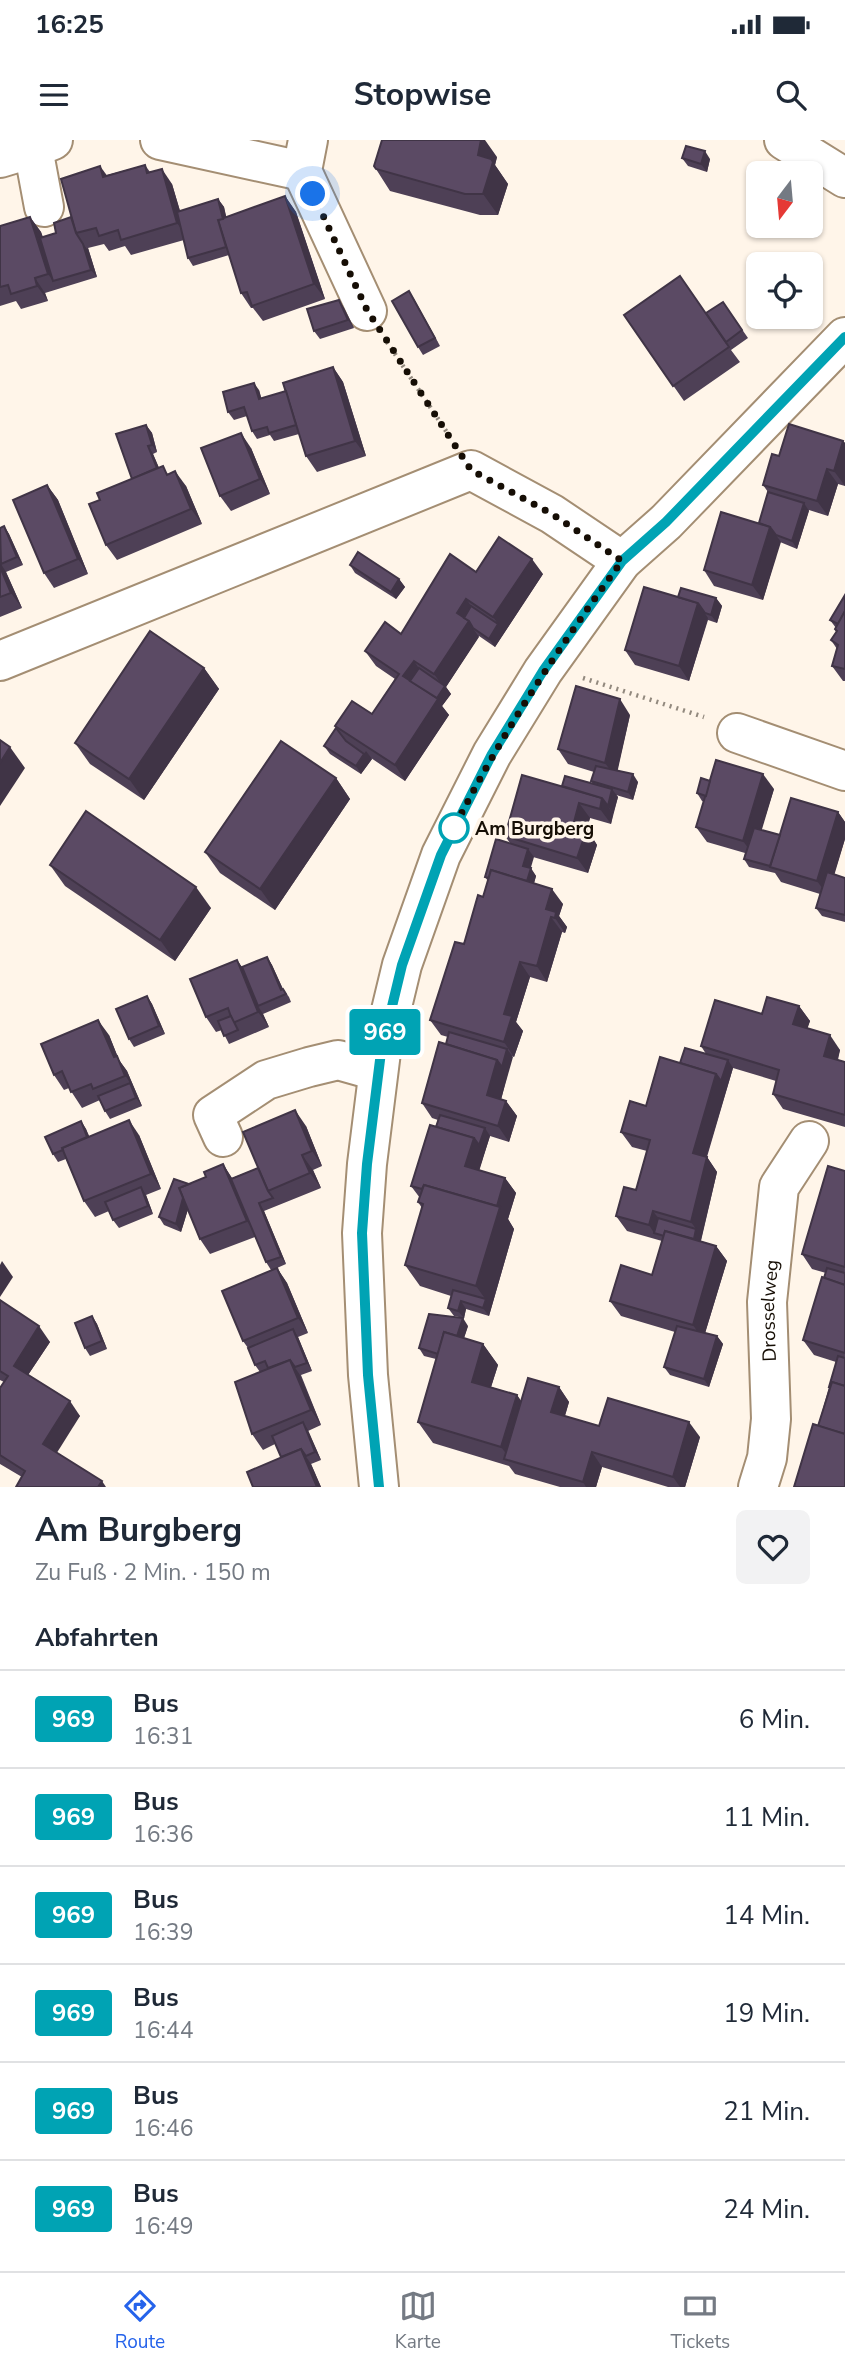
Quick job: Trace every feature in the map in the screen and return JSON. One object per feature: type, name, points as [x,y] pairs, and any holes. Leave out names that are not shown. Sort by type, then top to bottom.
[{"type":"street","points":[[160,140],[305,156],[367,310]]},
{"type":"street","points":[[784,140],[845,178]]},
{"type":"street","points":[[29,148],[44,207]]},
{"type":"street","points":[[379,1487],[368,1375],[362,1233],[377,1071],[402,965],[441,855],[492,754],[543,671],[622,561],[666,522],[845,337]]},
{"type":"street","points":[[0,661],[471,470],[552,514],[622,561]]},
{"type":"street","points":[[737,733],[845,771]]},
{"type":"street","points":[[223,1137],[214,1115],[266,1080],[338,1060],[377,1071]]},
{"type":"street","name":"Drosselweg","points":[[758,1487],[768,1458],[771,1419],[767,1302],[779,1187],[809,1141]]},
{"type":"path","points":[[367,310],[471,470]]},
{"type":"path","points":[[543,671],[579,677],[712,720],[737,733]]},
{"type":"building","points":[[382,140],[481,140],[478,155],[493,162],[483,194],[465,194],[376,169],[374,166]]},
{"type":"building","points":[[686,146],[705,151],[701,164],[682,158]]},
{"type":"building","points":[[145,165],[147,173],[162,169],[177,223],[121,240],[118,230],[99,236],[96,228],[76,233],[61,179],[100,166],[103,177]]},
{"type":"building","points":[[285,196],[314,284],[252,306],[247,292],[241,293],[218,220]]},
{"type":"building","points":[[218,199],[223,219],[218,220],[226,247],[188,258],[177,212]]},
{"type":"building","points":[[30,217],[48,274],[35,278],[37,286],[11,294],[8,285],[0,287],[0,226]]},
{"type":"building","points":[[71,217],[91,270],[53,281],[40,238],[56,233],[54,223]]},
{"type":"building","points":[[680,276],[729,347],[673,386],[624,315]]},
{"type":"building","points":[[409,291],[435,338],[418,347],[392,301]]},
{"type":"building","points":[[339,300],[348,320],[314,331],[307,309]]},
{"type":"building","points":[[723,302],[742,330],[726,342],[706,313]]},
{"type":"building","points":[[333,367],[355,441],[306,456],[283,383]]},
{"type":"building","points":[[254,383],[259,399],[286,391],[296,425],[269,433],[267,427],[252,431],[244,407],[228,412],[223,392]]},
{"type":"building","points":[[789,424],[843,441],[834,471],[827,469],[817,501],[763,485],[772,454],[779,456]]},
{"type":"building","points":[[146,425],[152,445],[148,446],[157,468],[132,479],[116,434]]},
{"type":"building","points":[[241,433],[260,479],[220,496],[201,448]]},
{"type":"building","points":[[163,466],[167,475],[175,471],[191,509],[106,545],[89,504],[100,500],[97,493]]},
{"type":"building","points":[[47,485],[78,559],[44,573],[13,500]]},
{"type":"building","points":[[768,492],[804,503],[792,541],[776,535],[770,527],[759,523]]},
{"type":"building","points":[[721,512],[770,527],[752,585],[704,570]]},
{"type":"building","points":[[4,526],[17,557],[1,564],[0,528]]},
{"type":"building","points":[[499,537],[532,559],[493,617],[466,599],[457,613],[469,621],[434,674],[414,661],[403,676],[438,699],[395,765],[335,726],[352,701],[372,714],[399,674],[365,651],[385,622],[401,634],[450,554],[476,572]]},
{"type":"building","points":[[358,552],[399,579],[391,592],[350,565]]},
{"type":"building","points":[[0,567],[11,593],[0,597]]},
{"type":"building","points":[[644,587],[698,603],[679,666],[625,650]]},
{"type":"building","points":[[681,588],[716,598],[711,615],[705,613],[698,603],[678,597]]},
{"type":"building","points":[[845,595],[845,611],[838,624],[830,620]]},
{"type":"building","points":[[471,606],[498,624],[489,639],[464,618]]},
{"type":"building","points":[[845,611],[845,669],[832,666],[838,645],[831,640]]},
{"type":"building","points":[[150,631],[204,668],[129,779],[75,743]]},
{"type":"building","points":[[419,668],[445,686],[437,698],[410,681]]},
{"type":"building","points":[[576,686],[620,699],[605,763],[558,749]]},
{"type":"building","points":[[336,728],[346,741],[364,754],[356,766],[324,746]]},
{"type":"building","points":[[0,740],[10,747],[0,763]]},
{"type":"building","points":[[281,741],[336,778],[260,889],[205,852]]},
{"type":"building","points":[[716,760],[763,774],[743,841],[696,827]]},
{"type":"building","points":[[596,766],[633,774],[628,792],[591,781]]},
{"type":"building","points":[[522,775],[602,798],[600,809],[579,803],[573,826],[587,829],[577,858],[505,836]]},
{"type":"building","points":[[565,776],[612,789],[608,806],[602,798],[562,786]]},
{"type":"building","points":[[701,778],[710,781],[706,796],[697,793]]},
{"type":"building","points":[[791,798],[838,812],[817,881],[770,867]]},
{"type":"building","points":[[86,811],[196,887],[160,940],[50,865]]},
{"type":"building","points":[[754,828],[780,835],[770,866],[744,859]]},
{"type":"building","points":[[496,839],[528,849],[523,866],[531,868],[527,881],[491,870],[489,878],[485,877]]},
{"type":"building","points":[[491,870],[552,889],[546,909],[556,912],[555,918],[551,917],[537,966],[520,962],[504,1014],[512,1016],[504,1042],[430,1020],[455,942],[464,944],[478,895],[483,897]]},
{"type":"building","points":[[827,872],[845,878],[845,915],[816,908]]},
{"type":"building","points":[[267,957],[281,990],[286,994],[258,1006],[242,967]]},
{"type":"building","points":[[237,960],[258,1012],[233,1023],[228,1008],[206,1017],[190,979]]},
{"type":"building","points":[[147,996],[159,1026],[129,1039],[116,1009]]},
{"type":"building","points":[[767,997],[799,1006],[793,1024],[830,1035],[824,1056],[845,1062],[845,1115],[773,1094],[779,1070],[701,1046],[715,1000],[762,1014]]},
{"type":"building","points":[[231,1016],[238,1030],[224,1036],[218,1021]]},
{"type":"building","points":[[98,1020],[125,1076],[93,1089],[91,1084],[71,1092],[62,1071],[54,1075],[41,1044]]},
{"type":"building","points":[[449,1032],[507,1049],[502,1067],[497,1060],[446,1044]]},
{"type":"building","points":[[439,1042],[497,1060],[487,1095],[506,1101],[498,1126],[422,1103]]},
{"type":"building","points":[[685,1048],[728,1060],[721,1081],[716,1074],[680,1063]]},
{"type":"building","points":[[660,1057],[716,1074],[693,1153],[707,1157],[691,1222],[653,1211],[649,1225],[616,1216],[624,1187],[636,1190],[650,1140],[621,1132],[630,1101],[646,1106]]},
{"type":"building","points":[[130,1083],[136,1098],[105,1111],[98,1096]]},
{"type":"building","points":[[295,1110],[312,1151],[302,1155],[310,1173],[268,1191],[243,1132]]},
{"type":"building","points":[[440,1115],[485,1128],[479,1145],[474,1138],[436,1127]]},
{"type":"building","points":[[129,1120],[151,1174],[84,1201],[62,1148]]},
{"type":"building","points":[[81,1121],[87,1137],[53,1154],[45,1137]]},
{"type":"building","points":[[430,1125],[474,1138],[465,1166],[505,1178],[497,1206],[424,1185],[422,1189],[411,1186]]},
{"type":"building","points":[[223,1164],[247,1221],[200,1239],[179,1188],[206,1177],[204,1172]]},
{"type":"building","points":[[828,1166],[845,1171],[845,1267],[802,1254]]},
{"type":"building","points":[[258,1168],[273,1198],[259,1203],[281,1257],[266,1262],[231,1179]]},
{"type":"building","points":[[174,1179],[189,1184],[179,1188],[183,1198],[176,1224],[159,1217]]},
{"type":"building","points":[[424,1185],[500,1207],[476,1286],[405,1265],[423,1204],[418,1202]]},
{"type":"building","points":[[141,1187],[148,1206],[113,1220],[105,1202]]},
{"type":"building","points":[[658,1218],[696,1229],[694,1239],[665,1231],[664,1236],[654,1233]]},
{"type":"building","points":[[665,1231],[716,1246],[693,1325],[610,1301],[621,1265],[652,1275]]},
{"type":"building","points":[[277,1268],[298,1318],[243,1341],[222,1291]]},
{"type":"building","points":[[827,1268],[845,1273],[845,1285],[824,1278]]},
{"type":"building","points":[[822,1277],[845,1285],[845,1353],[803,1340]]},
{"type":"building","points":[[453,1290],[486,1299],[483,1308],[461,1301],[458,1311],[448,1308]]},
{"type":"building","points":[[0,1300],[39,1326],[14,1366],[70,1401],[43,1444],[102,1481],[98,1487],[16,1487],[25,1471],[0,1455],[0,1388],[8,1376],[0,1371]]},
{"type":"building","points":[[429,1314],[463,1318],[457,1336],[444,1332],[438,1354],[419,1348]]},
{"type":"building","points":[[92,1316],[102,1341],[85,1348],[75,1323]]},
{"type":"building","points":[[677,1326],[717,1336],[704,1379],[664,1367]]},
{"type":"building","points":[[293,1329],[307,1363],[295,1367],[290,1360],[268,1368],[265,1361],[255,1365],[248,1348]]},
{"type":"building","points":[[444,1332],[483,1344],[472,1382],[517,1395],[501,1447],[418,1422]]},
{"type":"building","points":[[838,1356],[845,1358],[845,1386],[832,1382],[829,1387]]},
{"type":"building","points":[[290,1360],[311,1410],[252,1434],[235,1382]]},
{"type":"building","points":[[528,1378],[559,1387],[551,1412],[599,1426],[608,1398],[689,1422],[673,1477],[592,1452],[583,1482],[504,1459]]},
{"type":"building","points":[[832,1382],[845,1386],[845,1434],[818,1426]]},
{"type":"building","points":[[303,1422],[315,1452],[306,1456],[301,1449],[281,1457],[272,1436]]},
{"type":"building","points":[[813,1424],[845,1434],[845,1487],[794,1487]]},
{"type":"building","points":[[301,1449],[317,1487],[253,1487],[247,1472]]},
{"type":"bus line","name":"969","points":[[379,1487],[368,1375],[362,1233],[367,1164],[381,1052],[402,965],[441,855],[492,754],[543,671],[622,561],[666,522],[845,337]]},
{"type":"place","name":"Am Burgberg","points":[[454,828]]},
{"type":"route","points":[[313,194],[367,310],[471,470],[552,514],[622,561],[543,671],[492,754],[454,828]]}]
